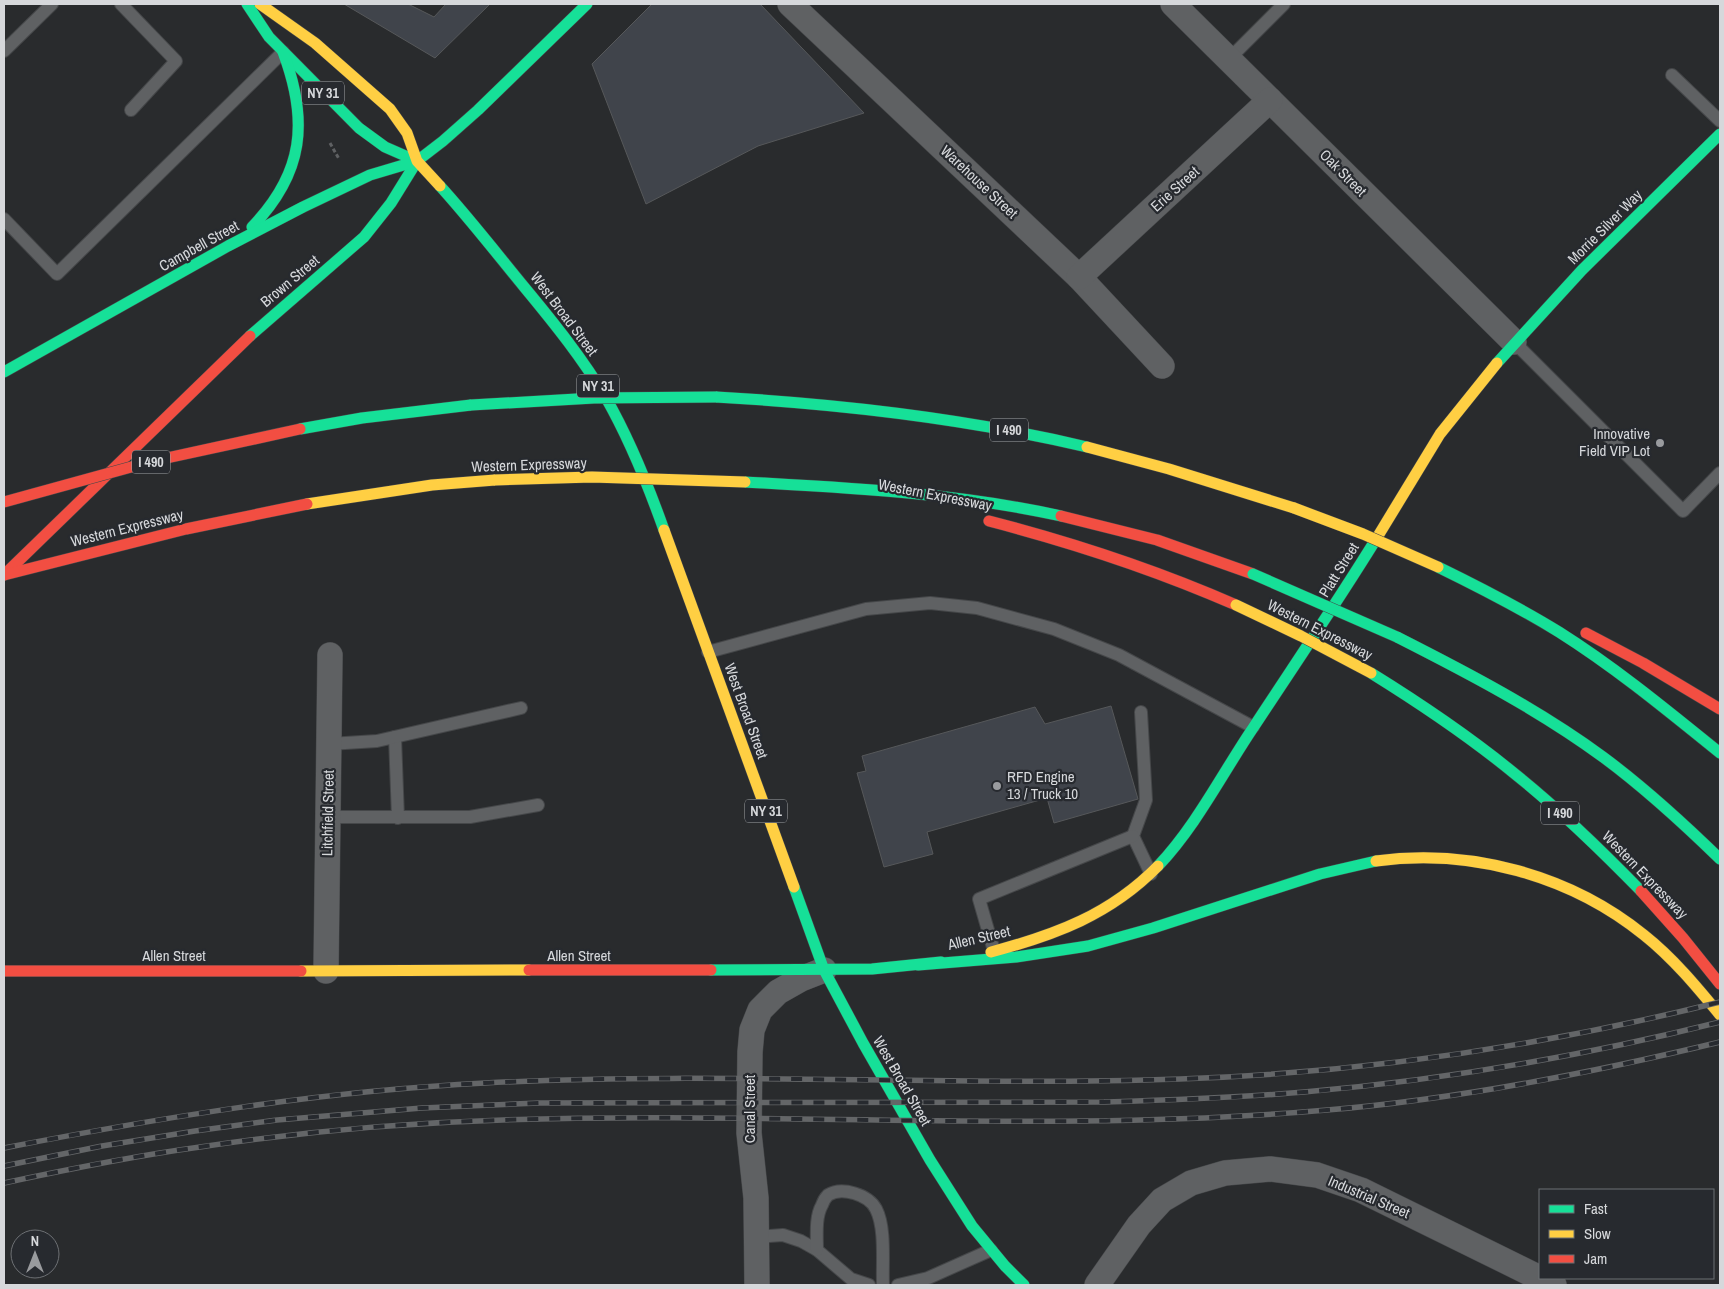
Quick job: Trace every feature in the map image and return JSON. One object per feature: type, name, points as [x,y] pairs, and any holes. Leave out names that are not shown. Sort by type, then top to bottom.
[{"type":"main road","name":"West Broad Street","points":[[247,4],[269,37],[347,116],[371,138],[399,154],[417,161]]},
{"type":"main road","name":"West Broad Street","points":[[260,4],[315,43],[390,109],[407,134],[417,161],[471,221],[540,306],[588,369],[607,400],[644,475],[824,970],[954,1202],[991,1250],[1024,1285]]},
{"type":"main road","name":"Brown Street","points":[[4,575],[267,320],[364,237],[391,203],[417,161],[468,120],[587,4]]},
{"type":"main road","points":[[228,246],[258,222],[274,202],[296,154],[299,127],[298,102],[292,75],[283,52]]},
{"type":"main road","name":"Morrie Silver Way","points":[[1514,342],[1554,298],[1720,134]]},
{"type":"main road","name":"Campbell Street","points":[[4,372],[228,246],[350,184],[377,173],[417,161]]},
{"type":"main road","name":"Platt Street","points":[[1137,886],[1175,848],[1207,802],[1253,728],[1354,576],[1436,441],[1483,378],[1514,342]]},
{"type":"main road","name":"I 490","points":[[4,502],[153,462],[300,429],[362,418],[471,405],[578,398],[716,398],[851,407],[956,421],[1079,445],[1168,468],[1294,508],[1363,534],[1438,567],[1492,594],[1560,633],[1627,679],[1720,753]]},
{"type":"main road","name":"Western Expressway","points":[[4,575],[104,548],[275,509],[382,490],[495,480],[592,477],[745,482],[829,491],[926,506]]},
{"type":"main road","points":[[745,482],[920,494],[1050,515],[1156,540],[1207,556],[1397,637],[1514,699],[1602,757],[1672,813],[1720,859]]},
{"type":"main road","name":"Western Expressway","points":[[979,518],[1066,541],[1170,577],[1236,605],[1301,636],[1371,673],[1441,718],[1478,745],[1567,818],[1643,892],[1720,984]]},
{"type":"main road","points":[[1438,567],[1573,626],[1643,663],[1720,709]]},
{"type":"main road","points":[[918,965],[1016,958],[1074,949],[1158,926],[1334,869],[1384,859],[1415,856],[1468,860],[1509,867],[1558,884],[1589,899],[1632,926],[1659,948],[1694,984],[1720,1015]]},
{"type":"main road","name":"Allen Street","points":[[4,971],[872,969],[957,959],[1030,941],[1077,924],[1109,907],[1137,886]]},
{"type":"street","name":"Warehouse Street","points":[[790,4],[1079,277],[1162,366]]},
{"type":"street","name":"Oak Street","points":[[1173,4],[1514,342]]},
{"type":"street","name":"Erie Street","points":[[1079,277],[1270,100]]},
{"type":"street","name":"Litchfield Street","points":[[326,971],[330,654]]},
{"type":"street","name":"Canal Street","points":[[757,1285],[755,1186],[749,1133],[752,1030],[760,1010],[778,992],[801,979],[824,970]]},
{"type":"street","name":"Industrial Street","points":[[1096,1285],[1139,1225],[1162,1200],[1191,1183],[1225,1173],[1270,1169],[1316,1175],[1361,1190],[1539,1278]]},
{"type":"street","name":"Industrial Street","points":[[1542,1279],[1554,1285]]},
{"type":"lane","points":[[4,51],[52,4]]},
{"type":"lane","points":[[121,4],[176,61],[131,110]]},
{"type":"lane","points":[[1229,59],[1284,4]]},
{"type":"lane","points":[[4,219],[57,274],[283,52]]},
{"type":"lane","points":[[1672,75],[1720,121]]},
{"type":"lane","points":[[1514,342],[1683,511],[1720,473]]},
{"type":"lane","points":[[708,652],[866,609],[930,603],[977,608],[1054,630],[1119,655],[1253,728]]},
{"type":"lane","points":[[329,744],[377,741],[521,708]]},
{"type":"lane","points":[[1141,712],[1146,800],[1133,836],[1151,874]]},
{"type":"lane","points":[[395,737],[398,818]]},
{"type":"lane","points":[[328,817],[470,817],[538,805]]},
{"type":"lane","points":[[994,951],[979,899],[1133,836]]},
{"type":"lane","points":[[817,1250],[818,1219],[821,1206],[828,1195],[837,1192],[854,1192],[869,1199],[876,1209],[882,1228],[883,1285]]},
{"type":"lane","points":[[756,1237],[783,1235],[801,1241],[817,1250],[852,1279],[869,1285]]},
{"type":"lane","points":[[898,1285],[928,1278],[991,1250]]},
{"type":"path","points":[[330,142],[342,164]]},
{"type":"building","points":[[344,4],[408,4],[434,17],[446,4],[490,4],[435,58]]},
{"type":"building","points":[[652,4],[760,4],[864,113],[758,146],[646,204],[592,64]]},
{"type":"building","name":"RFD Engine 13 / Truck 10","points":[[1111,706],[1138,799],[1054,823],[1047,798],[927,832],[933,854],[884,867],[857,773],[866,771],[862,756],[1035,707],[1045,724]]},
{"type":"railway","points":[[4,1148],[123,1126],[243,1107],[364,1092],[485,1083],[659,1078],[1093,1081],[1248,1076],[1316,1071],[1452,1055],[1519,1044],[1587,1032],[1720,1002]]},
{"type":"railway","points":[[4,1166],[102,1146],[195,1131],[277,1120],[422,1108],[539,1103],[1104,1102],[1304,1092],[1461,1074],[1617,1046],[1720,1022]]},
{"type":"railway","points":[[4,1183],[126,1159],[238,1142],[351,1129],[427,1123],[606,1118],[915,1121],[1121,1120],[1224,1117],[1327,1110],[1426,1099],[1525,1084],[1720,1042]]},
{"type":"traffic: fast","points":[[247,4],[269,37],[359,128],[385,147],[417,161]]},
{"type":"traffic: fast","points":[[250,336],[364,237],[391,203],[417,161],[478,110],[587,4]]},
{"type":"traffic: fast","points":[[252,227],[269,207],[282,187],[292,166],[297,145],[296,101],[283,52]]},
{"type":"traffic: fast","points":[[1497,363],[1582,270],[1720,134]]},
{"type":"traffic: fast","points":[[4,372],[228,246],[303,207],[370,175],[417,161]]},
{"type":"traffic: fast","points":[[440,186],[547,314],[597,384],[631,446],[664,530]]},
{"type":"traffic: fast","points":[[716,397],[856,408],[949,420],[1087,447]]},
{"type":"traffic: fast","points":[[471,405],[594,398],[716,397]]},
{"type":"traffic: fast","points":[[300,429],[362,418],[471,405]]},
{"type":"traffic: fast","points":[[745,482],[864,489],[943,497],[1022,508],[1061,516]]},
{"type":"traffic: fast","points":[[1158,866],[1197,817],[1378,536]]},
{"type":"traffic: fast","points":[[1438,567],[1514,606],[1559,632],[1641,690],[1720,753]]},
{"type":"traffic: fast","points":[[1253,574],[1397,637]]},
{"type":"traffic: fast","points":[[1397,637],[1503,693],[1579,740],[1649,793],[1720,859]]},
{"type":"traffic: fast","points":[[1371,673],[1445,721],[1515,774],[1580,831],[1641,891]]},
{"type":"traffic: fast","points":[[918,965],[1016,957],[1088,946],[1153,928],[1320,874],[1376,861]]},
{"type":"traffic: fast","points":[[794,887],[824,970],[863,1043],[930,1160],[972,1226],[1005,1266],[1024,1285]]},
{"type":"traffic: fast","points":[[711,970],[872,969],[941,962]]},
{"type":"traffic: slow","points":[[260,4],[315,43],[390,109],[407,133],[417,161],[440,186]]},
{"type":"traffic: slow","points":[[1378,536],[1440,434],[1497,363]]},
{"type":"traffic: slow","points":[[1087,447],[1169,469],[1294,508]]},
{"type":"traffic: slow","points":[[495,480],[592,477],[745,482]]},
{"type":"traffic: slow","points":[[307,504],[432,485],[495,480]]},
{"type":"traffic: slow","points":[[1294,508],[1363,534],[1438,567]]},
{"type":"traffic: slow","points":[[664,530],[794,887]]},
{"type":"traffic: slow","points":[[1236,605],[1301,636],[1371,673]]},
{"type":"traffic: slow","points":[[1376,861],[1411,858],[1483,863],[1518,871],[1584,896],[1615,914],[1655,944],[1684,973],[1720,1015]]},
{"type":"traffic: slow","points":[[991,952],[1037,938],[1080,921],[1121,898],[1158,866]]},
{"type":"traffic: slow","points":[[301,971],[529,970]]},
{"type":"traffic: jam","points":[[4,575],[250,336]]},
{"type":"traffic: jam","points":[[4,502],[153,461],[300,429]]},
{"type":"traffic: jam","points":[[4,575],[186,529],[307,504]]},
{"type":"traffic: jam","points":[[1061,516],[1157,540],[1253,574]]},
{"type":"traffic: jam","points":[[989,521],[1052,538],[1114,558],[1176,580],[1236,605]]},
{"type":"traffic: jam","points":[[1586,633],[1643,663],[1720,709]]},
{"type":"traffic: jam","points":[[1641,891],[1683,938],[1720,984]]},
{"type":"traffic: jam","points":[[529,970],[711,970]]},
{"type":"traffic: jam","points":[[4,971],[301,971]]},
{"type":"place","name":"Innovative Field VIP Lot","points":[[1660,443]]},
{"type":"place","name":"RFD Engine 13 / Truck 10","points":[[997,786]]}]
